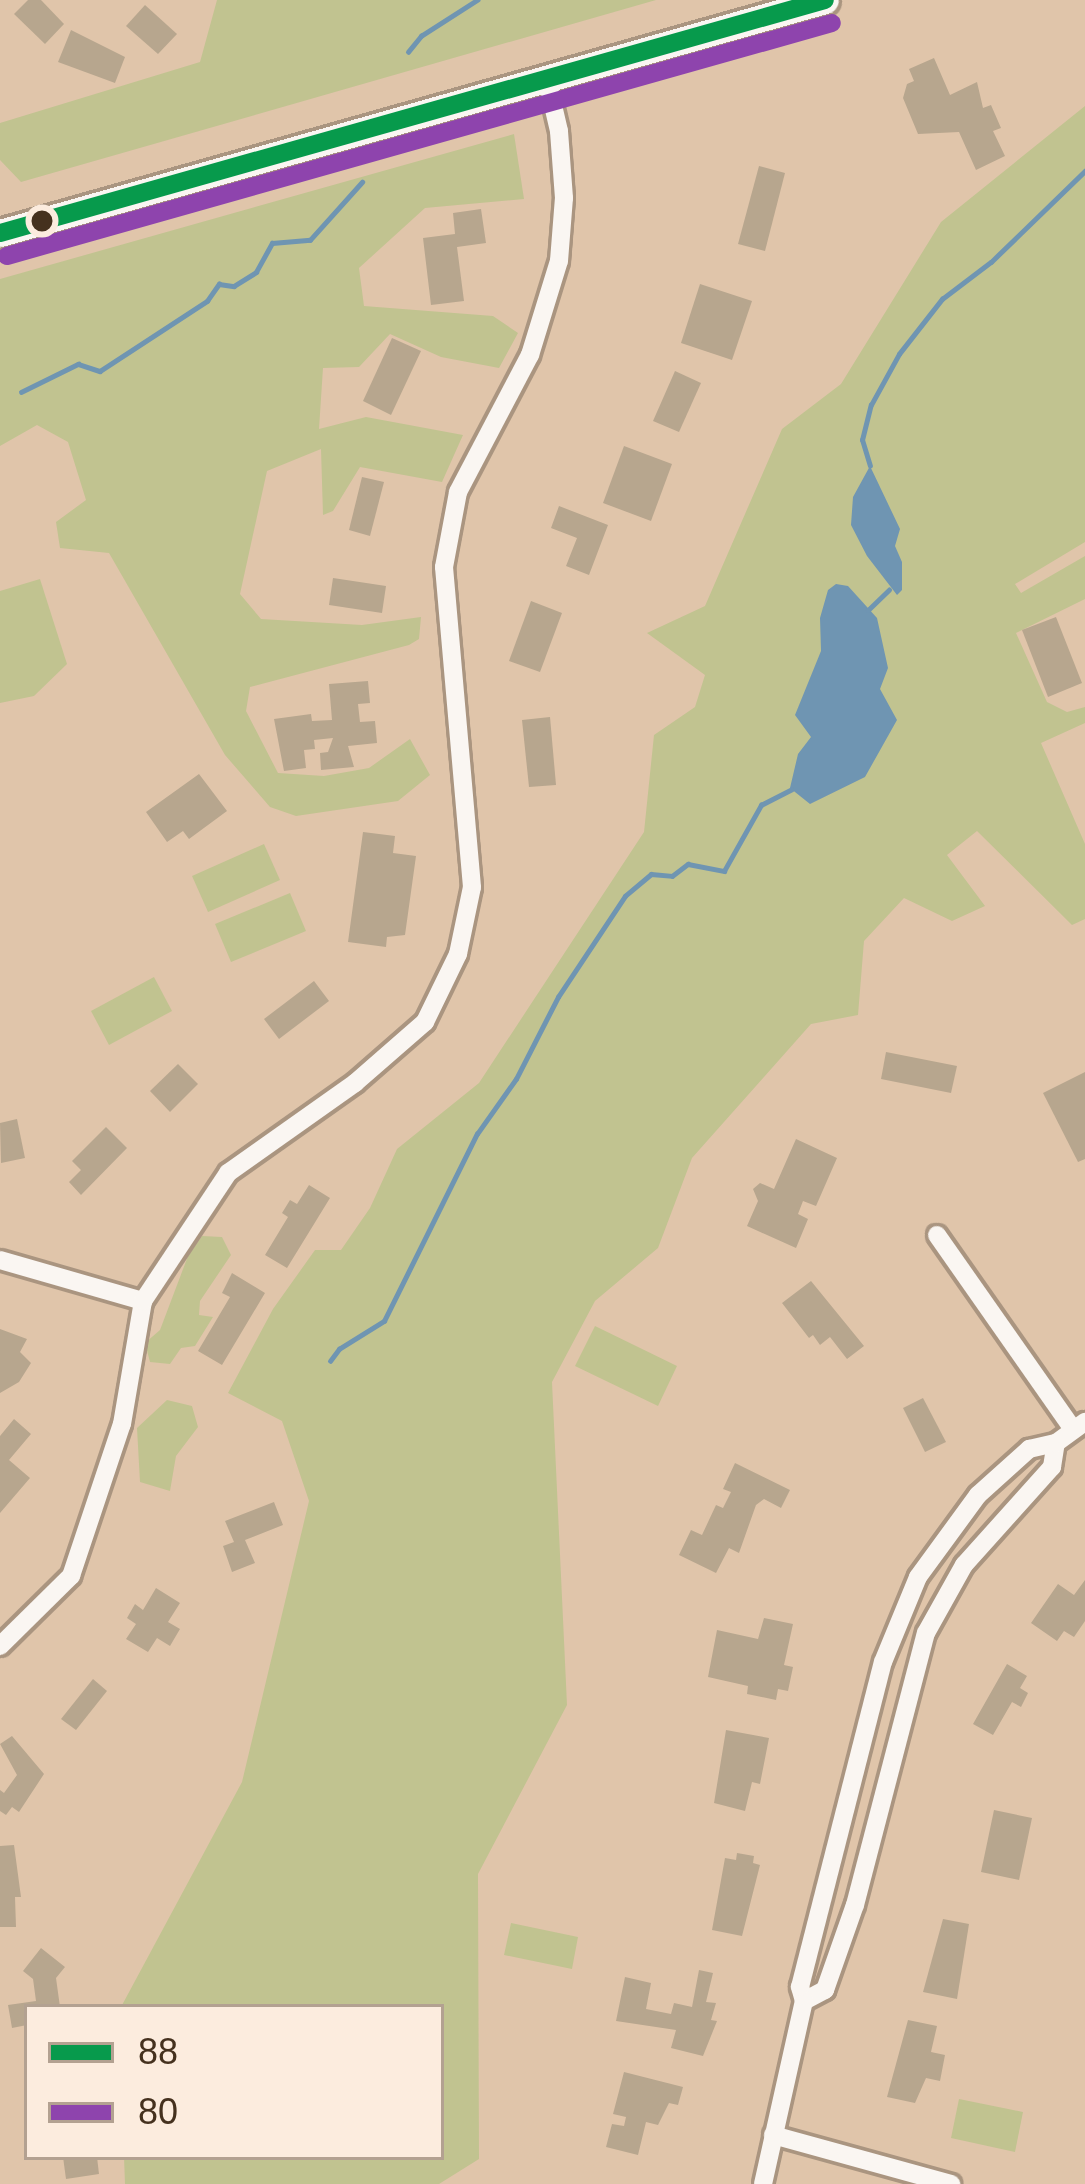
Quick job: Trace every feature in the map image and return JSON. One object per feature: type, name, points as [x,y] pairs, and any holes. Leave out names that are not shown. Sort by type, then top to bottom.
[{"type":"main road","points":[[0,233],[825,0]]},
{"type":"street","points":[[0,1646],[70,1576],[122,1424],[143,1300],[228,1173],[355,1083],[424,1022],[458,954],[472,887],[444,567],[458,492],[530,355],[559,261],[564,198],[560,131],[547,75]]},
{"type":"street","points":[[763,2184],[804,2001],[800,1987],[883,1662],[917,1577],[946,1534],[1029,1449],[1057,1443],[1079,1425],[937,1235]]},
{"type":"street","points":[[0,1261],[143,1300]]},
{"type":"street","points":[[804,2001],[825,1990],[855,1905],[926,1633],[964,1565],[1052,1468],[1057,1443]]},
{"type":"street","points":[[883,1662],[913,1673]]},
{"type":"street","points":[[826,1895],[855,1905]]},
{"type":"street","points":[[773,2135],[865,2156],[951,2184]]},
{"type":"green space","points":[[217,0],[656,0],[21,182],[0,160],[0,123],[200,62]]},
{"type":"green space","points":[[1085,106],[1085,542],[1015,584],[1021,593],[1085,556],[1085,599],[1016,633],[1047,702],[1067,712],[1085,707],[1085,723],[1041,743],[1085,844],[1085,919],[1072,925],[977,831],[947,855],[985,906],[952,921],[904,898],[864,941],[858,1015],[811,1024],[692,1158],[658,1248],[595,1301],[552,1382],[567,1705],[478,1874],[479,2159],[439,2184],[125,2184],[124,2160],[444,2160],[444,2004],[123,2004],[242,1782],[309,1501],[282,1421],[228,1393],[273,1309],[315,1250],[341,1250],[370,1208],[397,1149],[479,1083],[644,832],[654,735],[695,707],[705,675],[647,633],[705,606],[782,429],[841,384],[941,222]]},
{"type":"green space","points":[[514,134],[524,199],[425,208],[359,268],[364,306],[493,316],[518,333],[499,368],[441,357],[390,334],[359,367],[323,368],[319,429],[366,417],[463,435],[442,482],[360,467],[333,511],[323,515],[321,449],[267,471],[240,594],[261,619],[362,625],[421,617],[419,639],[409,645],[250,687],[246,711],[278,773],[324,776],[369,768],[410,739],[430,775],[398,801],[296,816],[270,807],[225,755],[109,553],[60,548],[56,522],[86,500],[68,442],[37,425],[0,446],[0,279]]},
{"type":"green space","points":[[40,579],[67,664],[34,696],[0,703],[0,591]]},
{"type":"green space","points":[[264,844],[280,880],[208,912],[192,876]]},
{"type":"green space","points":[[290,893],[306,931],[231,962],[215,924]]},
{"type":"green space","points":[[154,977],[172,1011],[109,1045],[91,1011]]},
{"type":"green space","points":[[202,1236],[222,1237],[231,1255],[200,1301],[199,1315],[213,1317],[195,1346],[181,1348],[170,1364],[150,1362],[145,1343],[160,1330],[188,1256]]},
{"type":"green space","points":[[595,1326],[677,1366],[658,1406],[575,1366]]},
{"type":"green space","points":[[167,1400],[192,1406],[198,1427],[176,1456],[170,1491],[140,1482],[137,1428]]},
{"type":"green space","points":[[511,1923],[578,1937],[572,1969],[504,1955]]},
{"type":"green space","points":[[959,2099],[1023,2112],[1015,2152],[951,2138]]},
{"type":"water","points":[[870,466],[900,529],[895,546],[902,562],[902,590],[897,595],[867,556],[851,525],[853,497]]},
{"type":"water","points":[[836,584],[848,586],[877,618],[888,668],[880,689],[897,720],[865,777],[810,804],[790,788],[798,754],[811,737],[795,715],[821,651],[820,618],[828,590]]},
{"type":"building","points":[[28,0],[41,0],[64,24],[45,44],[14,14]]},
{"type":"building","points":[[145,5],[177,34],[158,54],[126,26]]},
{"type":"building","points":[[71,30],[125,57],[115,83],[58,62]]},
{"type":"building","points":[[934,58],[950,95],[977,82],[983,108],[991,105],[1001,128],[993,131],[1005,156],[976,170],[959,132],[918,134],[903,98],[907,84],[914,81],[909,69]]},
{"type":"building","points":[[759,166],[785,173],[765,251],[738,244]]},
{"type":"building","points":[[481,209],[486,243],[457,247],[464,301],[431,305],[423,238],[455,234],[453,213]]},
{"type":"building","points":[[700,284],[752,301],[732,360],[681,343]]},
{"type":"building","points":[[392,338],[421,351],[391,415],[363,401]]},
{"type":"building","points":[[675,371],[701,383],[679,432],[653,421]]},
{"type":"building","points":[[624,446],[672,464],[651,521],[603,503]]},
{"type":"building","points":[[362,477],[384,482],[370,536],[349,530]]},
{"type":"building","points":[[559,506],[608,525],[589,575],[566,566],[577,538],[551,528]]},
{"type":"building","points":[[333,578],[386,586],[382,613],[329,605]]},
{"type":"building","points":[[531,601],[562,613],[540,672],[509,661]]},
{"type":"building","points":[[1056,617],[1082,683],[1048,697],[1022,630]]},
{"type":"building","points":[[368,681],[370,703],[358,704],[360,722],[375,721],[377,743],[348,746],[354,767],[321,770],[320,753],[328,752],[333,738],[314,740],[315,749],[304,750],[306,768],[284,771],[274,719],[311,714],[312,721],[332,720],[329,684]]},
{"type":"building","points":[[550,717],[556,785],[529,787],[522,720]]},
{"type":"building","points":[[199,774],[227,811],[189,839],[183,831],[167,842],[146,812]]},
{"type":"building","points":[[363,832],[395,836],[393,853],[416,856],[405,935],[387,937],[386,947],[348,942]]},
{"type":"building","points":[[314,981],[329,1001],[279,1039],[264,1019]]},
{"type":"building","points":[[886,1052],[957,1066],[951,1093],[881,1079]]},
{"type":"building","points":[[178,1064],[198,1084],[170,1112],[150,1091]]},
{"type":"building","points":[[1085,1072],[1085,1159],[1078,1162],[1043,1093]]},
{"type":"building","points":[[17,1119],[25,1158],[1,1163],[0,1123]]},
{"type":"building","points":[[106,1127],[127,1148],[81,1195],[69,1182],[81,1170],[72,1161]]},
{"type":"building","points":[[796,1139],[837,1158],[816,1206],[803,1201],[798,1214],[808,1219],[796,1248],[747,1226],[758,1201],[753,1189],[760,1183],[774,1189]]},
{"type":"building","points":[[309,1185],[330,1198],[287,1268],[265,1255],[288,1217],[282,1213],[290,1200],[297,1204]]},
{"type":"building","points":[[232,1273],[265,1293],[222,1365],[198,1351],[230,1297],[222,1293]]},
{"type":"building","points":[[811,1281],[864,1346],[847,1359],[830,1337],[820,1345],[813,1335],[809,1338],[782,1303]]},
{"type":"building","points":[[0,1329],[27,1339],[20,1352],[31,1363],[19,1382],[0,1393]]},
{"type":"building","points":[[923,1398],[946,1442],[925,1452],[903,1408]]},
{"type":"building","points":[[14,1419],[31,1434],[9,1460],[30,1478],[0,1513],[0,1436]]},
{"type":"building","points":[[735,1463],[790,1490],[781,1508],[764,1499],[756,1505],[739,1553],[729,1548],[716,1573],[679,1555],[691,1530],[702,1535],[716,1505],[723,1508],[731,1492],[723,1489]]},
{"type":"building","points":[[274,1502],[283,1525],[245,1540],[255,1563],[232,1572],[223,1546],[234,1542],[225,1521]]},
{"type":"building","points":[[1085,1580],[1085,1621],[1074,1637],[1064,1631],[1057,1641],[1031,1623],[1058,1584],[1074,1595]]},
{"type":"building","points":[[156,1588],[180,1603],[168,1622],[180,1629],[170,1646],[157,1638],[148,1652],[126,1639],[136,1624],[127,1618],[135,1604],[143,1610]]},
{"type":"building","points":[[764,1618],[793,1624],[784,1665],[793,1667],[788,1691],[778,1689],[776,1700],[747,1694],[748,1686],[708,1677],[717,1630],[758,1639]]},
{"type":"building","points":[[1007,1664],[1027,1676],[1020,1688],[1028,1693],[1021,1707],[1012,1702],[993,1735],[973,1724]]},
{"type":"building","points":[[93,1679],[107,1691],[76,1730],[61,1719]]},
{"type":"building","points":[[726,1730],[769,1738],[760,1784],[752,1782],[745,1811],[714,1803]]},
{"type":"building","points":[[12,1736],[44,1774],[19,1812],[12,1807],[6,1815],[0,1811],[0,1790],[4,1793],[17,1775],[0,1744]]},
{"type":"building","points":[[994,1810],[1032,1818],[1019,1880],[981,1872]]},
{"type":"building","points":[[14,1845],[21,1897],[15,1897],[16,1927],[0,1927],[0,1846]]},
{"type":"building","points":[[737,1853],[754,1856],[753,1863],[760,1865],[742,1936],[712,1930],[725,1858],[736,1860]]},
{"type":"building","points":[[943,1919],[969,1924],[957,1999],[923,1992]]},
{"type":"building","points":[[41,1948],[65,1967],[56,1978],[60,2004],[24,2004],[24,2026],[12,2028],[8,2005],[36,2001],[33,1979],[23,1971]]},
{"type":"building","points":[[699,1970],[713,1973],[706,2002],[716,2003],[711,2020],[717,2021],[703,2056],[671,2048],[676,2030],[616,2021],[625,1977],[651,1983],[646,2009],[671,2014],[674,2003],[692,2007]]},
{"type":"building","points":[[908,2020],[937,2026],[931,2052],[945,2055],[940,2081],[926,2078],[915,2103],[887,2097]]},
{"type":"building","points":[[624,2072],[683,2087],[678,2105],[669,2103],[658,2125],[646,2122],[638,2155],[606,2147],[612,2124],[624,2126],[626,2117],[613,2114]]},
{"type":"building","points":[[63,2160],[97,2160],[99,2174],[66,2179]]},
{"type":"waterway","points":[[408,52],[421,36],[477,0]]},
{"type":"waterway","points":[[870,466],[862,440],[871,405],[899,354],[942,299],[991,262],[1085,171]]},
{"type":"waterway","points":[[21,392],[78,364],[100,371],[207,301],[219,284],[234,286],[256,272],[272,243],[310,240],[362,182]]},
{"type":"waterway","points":[[868,610],[889,590]]},
{"type":"waterway","points":[[330,1361],[339,1349],[384,1321],[477,1134],[516,1079],[558,997],[625,896],[651,874],[672,876],[688,864],[724,871],[761,805],[791,790]]},
{"type":"transit line","name":"88","points":[[0,233],[825,0]]},
{"type":"transit line","name":"80","points":[[7,256],[832,23]]}]
